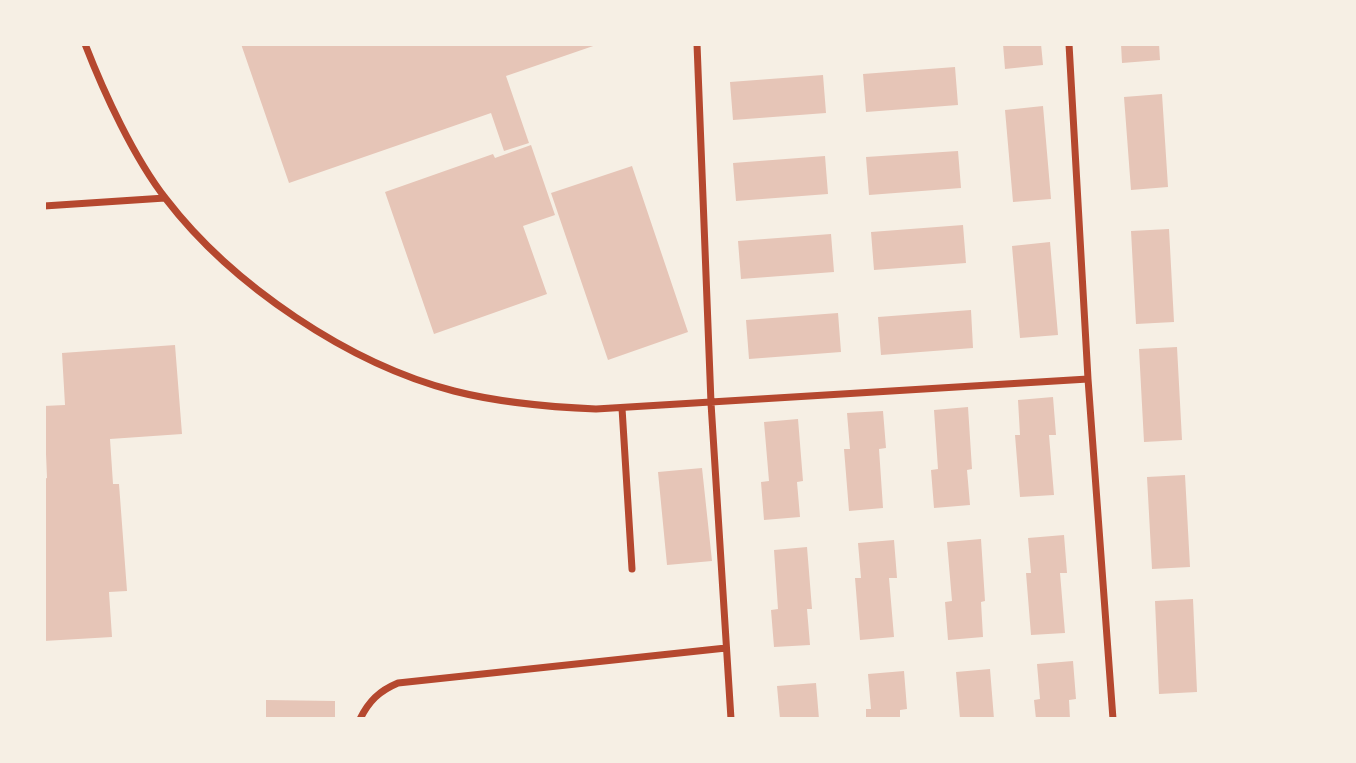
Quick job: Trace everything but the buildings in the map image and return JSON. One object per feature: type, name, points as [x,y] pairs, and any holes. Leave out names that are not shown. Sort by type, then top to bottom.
[{"type":"street","points":[[85,44],[142,162],[165,198],[206,245],[253,288],[313,328],[398,372],[453,391],[537,407],[622,408],[1088,379]]},
{"type":"street","points":[[697,44],[711,402],[731,719]]},
{"type":"street","points":[[1069,44],[1088,379],[1113,719]]},
{"type":"street","points":[[44,206],[165,198]]},
{"type":"street","points":[[622,408],[632,569]]},
{"type":"street","points":[[360,719],[375,696],[398,683],[726,648]]}]
